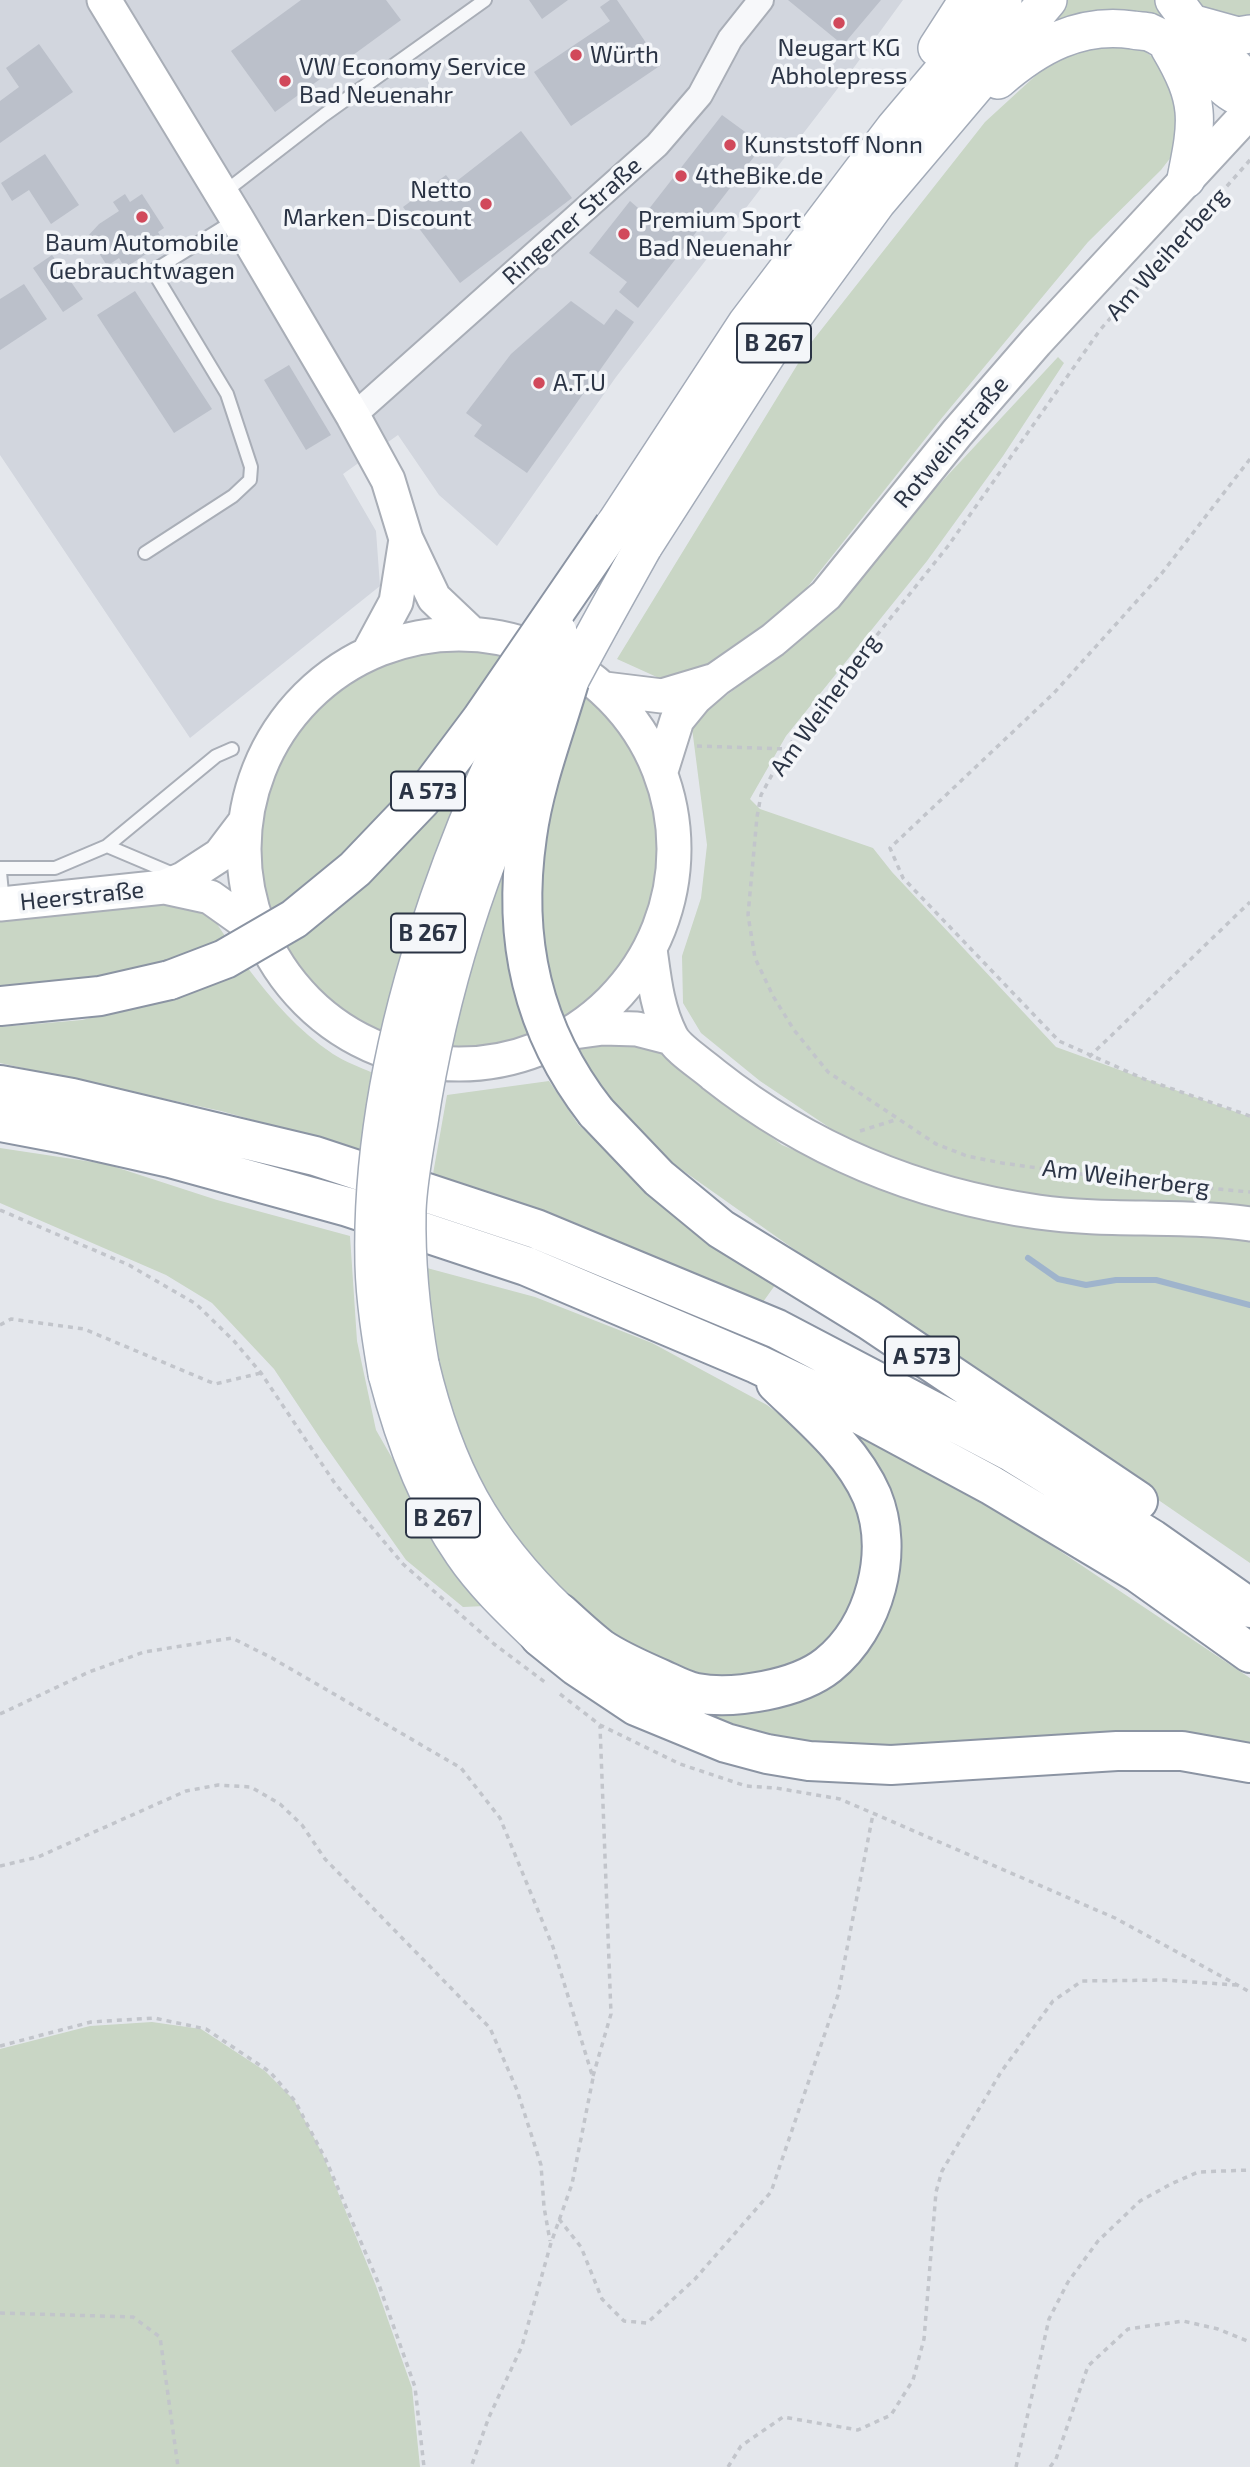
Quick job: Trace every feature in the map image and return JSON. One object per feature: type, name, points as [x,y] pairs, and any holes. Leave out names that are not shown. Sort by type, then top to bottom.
[{"type":"highway","name":"A 573","points":[[0,1006],[100,996],[170,980],[225,959],[294,919],[355,869],[421,800],[481,720],[629,536]]},
{"type":"highway","name":"A 573","points":[[587,686],[534,802],[527,836],[522,890],[523,937],[530,981],[542,1019],[576,1087],[659,1178],[721,1229],[869,1320],[1169,1522],[1250,1599]]},
{"type":"highway","name":"A 573","points":[[0,1085],[72,1097],[315,1156],[536,1229],[777,1329],[1013,1453],[1152,1539],[1250,1608]]},
{"type":"highway","points":[[0,1122],[170,1158],[348,1207],[526,1266],[757,1364],[835,1401],[991,1485],[1138,1573],[1250,1653]]},
{"type":"highway","points":[[550,1625],[601,1648],[638,1669],[695,1693],[764,1692],[827,1666],[848,1644],[865,1618],[881,1562],[880,1531],[873,1497],[856,1466],[844,1451],[757,1364]]},
{"type":"highway","points":[[550,1625],[576,1666],[636,1706],[726,1743],[777,1755],[809,1761],[891,1765],[1117,1751],[1182,1751],[1250,1763]]},
{"type":"main road","points":[[104,0],[353,416],[388,480],[406,539],[434,598],[472,634]]},
{"type":"main road","points":[[850,185],[968,0]]},
{"type":"main road","name":"B 267","points":[[403,1369],[411,1313],[407,1208],[423,1094],[435,1032],[465,923],[513,794],[587,686],[629,536],[747,323],[894,129],[1003,0]]},
{"type":"main road","name":"B 267","points":[[550,1625],[469,1501],[439,1435],[378,1320],[375,1275],[380,1150],[390,1084],[420,959],[461,840],[486,778],[541,664],[629,536],[877,202],[1048,0]]},
{"type":"main road","points":[[1178,22],[1241,73],[1250,90]]},
{"type":"main road","points":[[1178,22],[1185,74],[1194,102],[1195,137],[1186,180]]},
{"type":"main road","name":"B 267","points":[[920,149],[1017,64],[1059,38],[1089,30],[1117,27],[1149,32],[1178,22],[1238,36],[1250,34]]},
{"type":"main road","name":"B 267","points":[[1178,22],[1203,66],[1234,96],[1250,101]]},
{"type":"main road","name":"Rotweinstraße","points":[[661,771],[677,720],[695,698],[826,595],[931,464],[1027,352],[1250,111]]},
{"type":"main road","points":[[368,653],[396,602],[406,539]]},
{"type":"main road","points":[[472,634],[508,639],[543,650],[576,667],[587,686],[638,727],[661,771],[671,806],[674,831],[673,879],[665,915],[650,948],[617,995],[574,1032],[530,1052],[482,1063],[433,1063],[385,1052],[342,1030],[304,999],[274,961],[254,917],[244,870],[245,822],[255,780],[279,731],[298,705],[330,676],[368,653],[419,637],[472,634]]},
{"type":"main road","points":[[587,686],[662,696],[717,679]]},
{"type":"main road","name":"Heerstraße","points":[[174,883],[220,855],[245,822]]},
{"type":"main road","name":"Heerstraße","points":[[1,887],[174,883],[210,897],[241,919],[274,961]]},
{"type":"main road","points":[[650,948],[656,994],[672,1038]]},
{"type":"main road","points":[[574,1032],[603,1028],[637,1029],[672,1038],[741,1096],[786,1126],[867,1166],[929,1189],[983,1203],[1040,1212],[1250,1224]]},
{"type":"street","name":"Ringener Straße","points":[[353,416],[657,145],[700,94],[730,39],[761,0]]},
{"type":"lane","points":[[145,554],[233,496],[250,480],[251,467],[226,394],[153,271],[229,206],[324,116],[485,0]]},
{"type":"lane","points":[[1,887],[107,846],[216,757],[232,750]]},
{"type":"lane","points":[[107,846],[174,883]]},
{"type":"path","name":"Am Weiherberg","points":[[1250,160],[1100,330],[948,546],[786,749],[761,795],[748,915],[755,958],[773,996],[794,1030],[828,1072],[936,1144],[967,1156],[990,1161],[1130,1181],[1250,1192]]},
{"type":"path","points":[[1250,459],[1162,573],[1054,693],[890,848],[903,878],[1059,1041],[1144,1079],[1250,1116]]},
{"type":"path","points":[[692,746],[786,749]]},
{"type":"path","points":[[1090,1057],[1250,902]]},
{"type":"path","points":[[0,1325],[11,1319],[84,1329],[215,1384],[261,1373]]},
{"type":"path","points":[[0,1714],[89,1672],[144,1652],[232,1638],[272,1658],[461,1768],[500,1818],[553,1947],[593,2078]]},
{"type":"path","points":[[471,2467],[489,2417],[522,2346],[551,2243],[572,2183],[593,2078],[611,2014],[600,1725]]},
{"type":"path","points":[[0,1866],[38,1857],[186,1791],[218,1785],[251,1787],[280,1804],[302,1825],[325,1859],[490,2028],[504,2055],[541,2165],[544,2207],[551,2243]]},
{"type":"path","points":[[559,2219],[581,2247],[602,2299],[624,2321],[647,2323],[695,2279],[771,2192],[838,1995],[873,1814]]},
{"type":"path","points":[[727,2467],[741,2446],[783,2417],[858,2430],[891,2415],[913,2380],[924,2339],[936,2192],[942,2171],[1001,2073],[1053,2001],[1082,1981],[1164,1980],[1238,1986]]},
{"type":"path","points":[[0,2046],[91,2022],[154,2018],[206,2029],[270,2072],[295,2101],[308,2124],[378,2282],[415,2387],[424,2467]]},
{"type":"path","points":[[1016,2467],[1049,2319],[1068,2282],[1098,2241],[1140,2201],[1171,2184],[1198,2172],[1250,2169]]},
{"type":"path","points":[[0,2313],[133,2317],[160,2337],[178,2467]]},
{"type":"path","points":[[1050,2467],[1056,2459],[1088,2366],[1128,2329],[1183,2321],[1218,2329],[1250,2342]]},
{"type":"shaded area","points":[[0,0],[903,0],[616,377],[497,546],[439,495],[398,435],[343,474],[376,531],[380,586],[190,738],[0,455]]},
{"type":"green space","points":[[1065,0],[1155,0],[1176,27],[1034,35]]},
{"type":"green space","points":[[1185,0],[1250,0],[1250,23],[1214,18]]},
{"type":"green space","points":[[1102,42],[1139,47],[1162,64],[1178,88],[1178,148],[1161,170],[1088,242],[941,419],[801,595],[740,649],[670,683],[617,659],[810,344],[985,122],[1057,56]]},
{"type":"green space","points":[[1058,357],[1064,363],[1003,456],[927,561],[786,736],[750,799],[760,809],[873,848],[892,872],[1056,1047],[1250,1117],[1250,1213],[1044,1200],[939,1180],[836,1132],[760,1081],[701,1033],[683,1003],[682,956],[701,898],[707,845],[692,728],[707,710],[800,640],[856,585],[920,505]]},
{"type":"green space","points":[[439,646],[479,646],[517,654],[554,669],[587,691],[615,719],[637,752],[652,789],[660,827],[657,886],[637,942],[615,975],[587,1003],[554,1025],[517,1040],[479,1048],[439,1048],[401,1040],[364,1025],[331,1003],[303,975],[281,942],[266,905],[258,867],[258,827],[266,789],[281,752],[303,719],[331,691],[364,669],[401,654]]},
{"type":"green space","points":[[167,898],[192,902],[215,921],[227,939],[160,970],[0,995],[0,919]]},
{"type":"green space","points":[[247,967],[276,1003],[308,1035],[338,1057],[373,1073],[360,1150],[221,1111],[0,1063],[0,1027],[82,1020],[177,997]]},
{"type":"green space","points":[[577,1044],[653,1045],[782,1145],[927,1206],[1012,1225],[1250,1240],[1250,1563],[661,1155],[611,1100]]},
{"type":"green space","points":[[549,1081],[578,1124],[601,1146],[669,1205],[778,1281],[763,1302],[433,1174],[447,1095]]},
{"type":"green space","points":[[0,1148],[106,1164],[217,1200],[350,1236],[357,1341],[376,1430],[440,1542],[485,1606],[463,1607],[406,1560],[274,1369],[212,1303],[166,1275],[0,1203]]},
{"type":"green space","points":[[427,1268],[535,1297],[652,1343],[767,1405],[826,1450],[860,1508],[862,1582],[838,1629],[799,1666],[741,1685],[661,1665],[582,1614],[490,1516],[437,1384]]},
{"type":"green space","points":[[842,1429],[887,1447],[1027,1529],[1250,1678],[1250,1745],[857,1752],[779,1743],[665,1704],[711,1708],[865,1644],[899,1573],[895,1533]]},
{"type":"green space","points":[[152,2022],[201,2029],[265,2071],[294,2100],[322,2153],[376,2286],[412,2388],[420,2467],[0,2467],[0,2049],[90,2026]]},
{"type":"building","name":"VW Economy Service Bad Neuenahr","points":[[301,0],[386,0],[401,20],[275,112],[231,51]]},
{"type":"building","points":[[529,0],[568,0],[542,19]]},
{"type":"building","points":[[610,0],[617,0],[661,65],[571,126],[534,72],[610,21],[600,7]]},
{"type":"building","name":"Neugart KG Abholepress","points":[[788,0],[881,0],[843,45]]},
{"type":"building","points":[[39,44],[73,92],[0,143],[0,101],[19,87],[6,68]]},
{"type":"building","points":[[722,115],[763,145],[638,308],[619,292],[627,282],[589,253],[630,201],[645,214]]},
{"type":"building","name":"Netto Marken-Discount","points":[[521,131],[572,198],[460,283],[403,207],[446,175],[453,184]]},
{"type":"building","points":[[45,154],[79,205],[51,224],[29,190],[12,201],[1,183]]},
{"type":"building","points":[[125,194],[130,202],[142,194],[164,228],[158,232],[164,242],[125,268],[119,258],[106,264],[88,236],[99,224],[119,211],[113,202]]},
{"type":"building","points":[[52,255],[83,299],[63,312],[33,268]]},
{"type":"building","points":[[24,284],[47,319],[0,350],[0,299]]},
{"type":"building","points":[[135,291],[212,409],[174,433],[97,315]]},
{"type":"building","name":"A.T.U","points":[[571,301],[604,325],[616,309],[634,322],[527,473],[474,436],[482,425],[466,413],[511,354]]},
{"type":"building","points":[[289,365],[331,435],[306,450],[264,380]]},
{"type":"waterway","points":[[1028,1258],[1058,1279],[1086,1285],[1116,1280],[1156,1280],[1250,1305]]},
{"type":"place","name":"Neugart KG Abholepress","points":[[839,23]]},
{"type":"place","name":"Würth","points":[[576,55]]},
{"type":"place","name":"VW Economy Service Bad Neuenahr","points":[[285,81]]},
{"type":"place","name":"Kunststoff Nonn","points":[[730,145]]},
{"type":"place","name":"4theBike.de","points":[[681,176]]},
{"type":"place","name":"Netto Marken-Discount","points":[[486,204]]},
{"type":"place","name":"Baum Automobile Gebrauchtwagen","points":[[142,217]]},
{"type":"place","name":"Premium Sport Bad Neuenahr","points":[[624,234]]},
{"type":"place","name":"A.T.U","points":[[539,383]]}]
